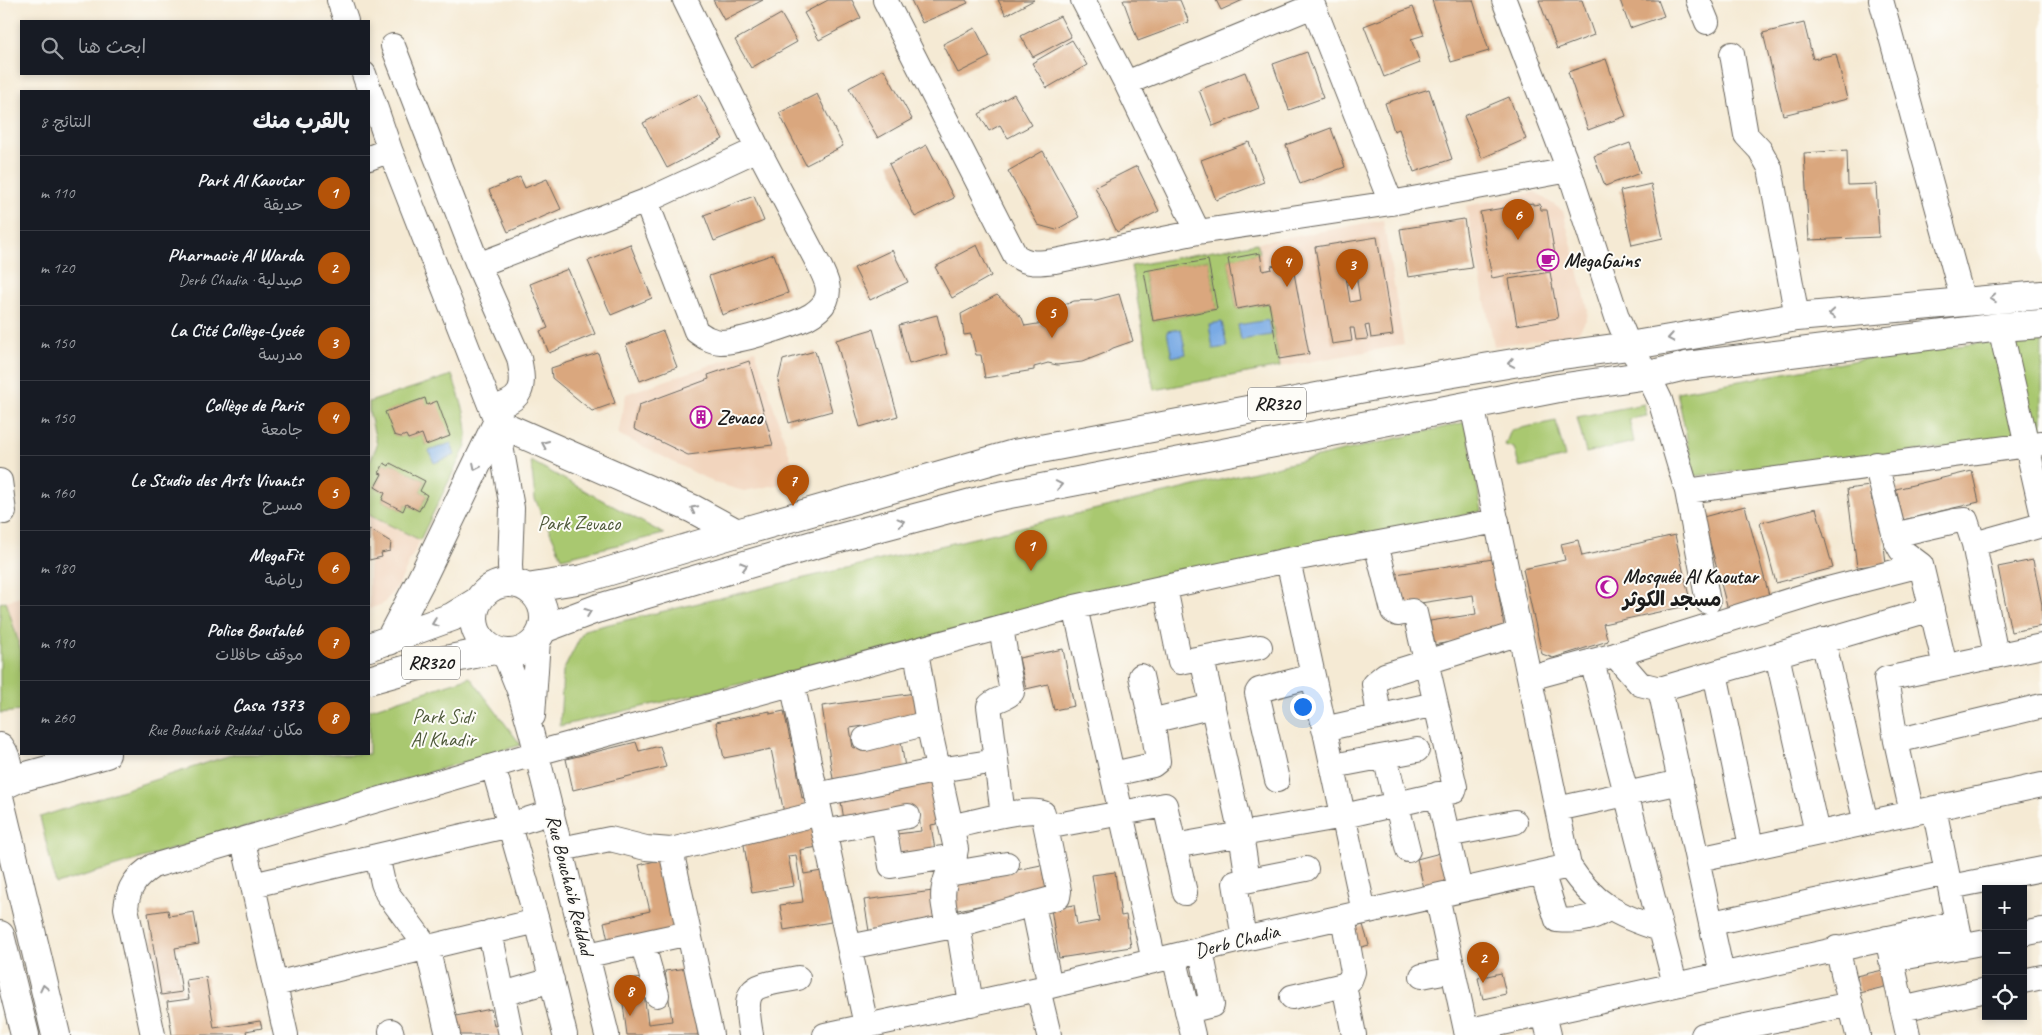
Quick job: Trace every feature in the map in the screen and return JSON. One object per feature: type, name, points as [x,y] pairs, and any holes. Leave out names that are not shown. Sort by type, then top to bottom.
[{"type":"main road","name":"RR320","points":[[379,644],[452,617],[478,601],[492,588],[501,584],[519,586],[583,579],[736,533],[1014,454],[1370,386],[1629,346],[1797,317],[2042,295]]},
{"type":"main road","name":"RR320","points":[[370,680],[426,664],[499,652],[523,651],[540,635],[596,609],[813,545],[994,497],[1559,388],[1648,375],[1686,366],[2000,327],[2042,324]]},
{"type":"main road","points":[[379,644],[421,580],[495,416],[694,509],[736,533]]},
{"type":"main road","points":[[519,586],[537,597],[544,610],[540,635]]},
{"type":"main road","name":"RR320","points":[[478,601],[474,612],[474,624],[478,635],[485,644],[499,652]]},
{"type":"main road","points":[[0,742],[20,744]]},
{"type":"main road","points":[[0,747],[6,756],[8,766],[1,791],[56,1035]]},
{"type":"main road","points":[[1,791],[19,778],[102,755]]},
{"type":"main road","points":[[0,934],[25,1035]]},
{"type":"street","points":[[339,0],[346,20]]},
{"type":"street","points":[[646,201],[696,331],[707,339],[721,342],[736,340],[806,318],[821,307],[826,298],[828,284],[758,149],[685,0]]},
{"type":"street","points":[[885,0],[1015,255],[1022,261],[1033,264],[1198,232],[1391,203],[1568,170]]},
{"type":"street","points":[[1084,0],[1198,232]]},
{"type":"street","points":[[1504,0],[1568,170],[1617,317],[1629,346],[1648,375],[1660,400],[1687,491],[1708,602]]},
{"type":"street","points":[[1698,0],[1708,22]]},
{"type":"street","points":[[1881,0],[1963,301]]},
{"type":"street","points":[[1126,83],[1312,3],[1391,203]]},
{"type":"street","points":[[393,46],[478,265],[519,358],[522,372],[520,390],[514,400],[495,416]]},
{"type":"street","points":[[1732,54],[1746,135],[1760,150],[1770,168],[1797,317]]},
{"type":"street","points":[[364,75],[367,90]]},
{"type":"street","points":[[370,104],[380,154],[495,416],[512,508],[510,565],[519,586]]},
{"type":"street","points":[[478,265],[646,201],[758,149]]},
{"type":"street","points":[[2000,327],[2034,443],[2042,512]]},
{"type":"street","points":[[1472,405],[1569,866],[1581,884],[1609,908],[1630,920],[1660,929]]},
{"type":"street","points":[[1687,491],[2034,443]]},
{"type":"street","points":[[1876,464],[1894,535],[1901,550],[1921,565],[1945,666]]},
{"type":"street","points":[[0,481],[8,510]]},
{"type":"street","points":[[1894,535],[1964,520],[1968,522],[1996,655]]},
{"type":"street","points":[[153,1035],[126,908],[129,889],[142,874],[153,866],[493,766],[535,744],[792,683],[1075,607],[1288,560],[1497,521]]},
{"type":"street","points":[[1974,544],[2042,525]]},
{"type":"street","points":[[1174,846],[1344,816],[1454,791],[1414,612],[1398,614],[1393,611],[1376,544]]},
{"type":"street","points":[[1288,560],[1344,816],[1353,914],[1353,972],[1350,980],[1344,984],[1292,997]]},
{"type":"street","points":[[1530,678],[1615,655],[1820,591],[1921,565]]},
{"type":"street","points":[[1165,588],[1179,660],[1183,663],[1260,647]]},
{"type":"street","points":[[1075,607],[1121,812],[1164,958],[1187,1011],[1193,1035]]},
{"type":"street","points":[[1615,655],[1640,684],[1660,689],[1932,609]]},
{"type":"street","points":[[1001,628],[1012,692],[1011,695],[990,703],[989,706],[1003,815]]},
{"type":"street","points":[[1379,716],[1373,690],[1374,684],[1378,679],[1385,675],[1520,633]]},
{"type":"street","name":"Rue Bouchaib Reddad","points":[[535,744],[540,635]]},
{"type":"street","points":[[1823,640],[1866,823]]},
{"type":"street","points":[[1912,813],[1896,741],[1886,678],[2042,646]]},
{"type":"street","points":[[916,651],[928,723],[956,849],[944,887],[943,900],[953,926],[971,1004]]},
{"type":"street","name":"Rue Bouchaib Reddad","points":[[499,652],[520,693],[535,744],[607,1035]]},
{"type":"street","points":[[1777,655],[1817,834]]},
{"type":"street","points":[[1202,659],[1241,834],[1248,880]]},
{"type":"street","points":[[1592,661],[1675,984]]},
{"type":"street","points":[[1715,673],[1751,846]]},
{"type":"street","points":[[1113,774],[1156,764],[1158,761],[1141,676]]},
{"type":"street","points":[[1278,780],[1257,693],[1260,690],[1313,676]]},
{"type":"street","points":[[792,683],[866,1025]]},
{"type":"street","points":[[1660,689],[1699,859],[1722,974]]},
{"type":"street","points":[[1324,729],[1436,704]]},
{"type":"street","points":[[1151,721],[1213,706]]},
{"type":"street","points":[[1896,741],[2042,706]]},
{"type":"street","points":[[865,739],[928,723]]},
{"type":"street","points":[[1333,766],[1417,750]]},
{"type":"street","points":[[1385,756],[1408,850]]},
{"type":"street","points":[[562,848],[610,839],[646,848],[671,850],[820,813],[939,770],[996,761]]},
{"type":"street","points":[[493,766],[537,920],[565,1035]]},
{"type":"street","points":[[1557,809],[1681,782]]},
{"type":"street","points":[[1699,859],[1751,846],[1817,834],[2042,785]]},
{"type":"street","points":[[1438,794],[1460,890]]},
{"type":"street","points":[[1046,827],[1165,805],[1185,893]]},
{"type":"street","points":[[1934,808],[1962,946]]},
{"type":"street","points":[[849,947],[953,926],[1033,905],[1056,898],[1059,895],[1043,813],[1039,811],[1003,815],[951,827]]},
{"type":"street","points":[[254,885],[510,825],[552,812]]},
{"type":"street","points":[[820,813],[883,821],[908,816]]},
{"type":"street","points":[[883,821],[891,866],[1007,864]]},
{"type":"street","points":[[1447,835],[1515,822]]},
{"type":"street","points":[[243,841],[286,1035]]},
{"type":"street","points":[[671,850],[711,1035]]},
{"type":"street","points":[[377,856],[387,893],[427,947],[448,1035]]},
{"type":"street","name":"Derb Chadia","points":[[824,1035],[971,1004],[1201,951],[1244,939],[1569,866]]},
{"type":"street","points":[[1244,939],[1234,885],[1248,880],[1306,869]]},
{"type":"street","points":[[1712,923],[1948,880],[2042,869]]},
{"type":"street","points":[[1542,872],[1557,920],[1573,920],[1598,916],[1609,908]]},
{"type":"street","points":[[1437,896],[1467,1033],[1547,1024],[1675,984],[1837,948],[1889,949],[1962,946],[1982,943]]},
{"type":"street","points":[[1033,905],[1050,1035]]},
{"type":"street","points":[[275,984],[537,920]]},
{"type":"street","points":[[1889,949],[1957,923]]},
{"type":"street","points":[[2027,933],[2042,930]]},
{"type":"street","points":[[490,932],[511,1035]]},
{"type":"street","points":[[588,955],[690,933]]},
{"type":"street","points":[[643,944],[657,996]]},
{"type":"street","points":[[1837,948],[1858,1035]]},
{"type":"street","points":[[1889,949],[1908,1035]]},
{"type":"street","points":[[1187,1011],[1212,1005],[1201,951]]},
{"type":"street","points":[[1422,976],[1453,970]]},
{"type":"street","points":[[2027,980],[2042,977]]},
{"type":"street","points":[[751,1035],[747,1001],[755,989],[762,985],[798,978]]},
{"type":"street","points":[[503,994],[552,980]]},
{"type":"street","points":[[1344,984],[1354,1035]]},
{"type":"street","points":[[1902,1009],[1982,991]]},
{"type":"street","points":[[1703,1035],[1851,1004]]},
{"type":"shaded area","points":[[1535,192],[1563,211],[1588,309],[1587,318],[1580,330],[1573,334],[1494,346],[1466,206]]},
{"type":"shaded area","points":[[1383,220],[1404,345],[1280,367],[1257,243]]},
{"type":"shaded area","points":[[755,350],[798,481],[744,491],[715,483],[618,434],[626,394]]},
{"type":"shaded area","points":[[370,515],[420,540],[398,586],[383,604],[370,609]]},
{"type":"shaded area","points":[[20,597],[20,648],[6,601]]},
{"type":"green space","points":[[1257,243],[1260,253],[1228,259],[1237,309],[1269,303],[1280,367],[1154,390],[1131,266]],"holes":[[[1208,260],[1217,309],[1153,321],[1144,272]]]},
{"type":"green space","points":[[2018,338],[2042,338],[2042,437],[1695,476],[1677,392],[1881,356]]},
{"type":"green space","points":[[452,375],[461,401],[467,428],[466,446],[420,540],[370,515],[370,462],[377,445],[370,415],[370,402]],"holes":[[[424,398],[427,405],[426,445],[422,434],[408,439],[406,435],[401,437],[394,435],[386,412]],[[384,463],[389,466],[391,463],[425,481],[420,491],[427,495],[419,511],[406,504],[403,511],[382,500],[385,493],[375,487],[382,474],[379,473]]]},
{"type":"green space","points":[[1644,404],[1647,416],[1629,419],[1634,442],[1586,453],[1577,417]]},
{"type":"green space","points":[[1556,421],[1565,457],[1520,468],[1514,448],[1505,445],[1511,430]]},
{"type":"green space","points":[[1466,422],[1482,511],[560,726],[563,671],[584,630]]},
{"type":"green space","name":"Park Zevaco","points":[[531,461],[664,534],[562,558],[535,499]]},
{"type":"green space","points":[[6,601],[20,648],[20,711],[0,713],[0,603]]},
{"type":"green space","name":"Park Sidi Al Khadir","points":[[470,677],[521,745],[56,884],[40,817],[231,755],[370,755],[370,710]]},
{"type":"water","points":[[1268,320],[1271,335],[1241,340],[1238,325]]},
{"type":"water","points":[[1222,322],[1227,347],[1213,349],[1209,324]]},
{"type":"water","points":[[1181,329],[1186,354],[1172,357],[1167,331]]},
{"type":"water","points":[[451,443],[455,455],[434,463],[429,451]]},
{"type":"building","points":[[713,0],[763,0],[724,20]]},
{"type":"building","points":[[828,0],[852,0],[861,18],[819,40],[804,13]]},
{"type":"building","points":[[911,0],[966,0],[968,3],[922,23]]},
{"type":"building","points":[[998,0],[1034,0],[1006,15]]},
{"type":"building","points":[[1123,0],[1180,0],[1189,22],[1138,41]]},
{"type":"building","points":[[1216,0],[1243,0],[1221,10]]},
{"type":"building","points":[[1432,0],[1473,0],[1489,51],[1451,62]]},
{"type":"building","points":[[1539,0],[1582,0],[1594,35],[1557,49]]},
{"type":"building","points":[[1620,0],[1658,0],[1664,16],[1630,28]]},
{"type":"building","points":[[1413,7],[1424,35],[1411,39],[1420,63],[1384,77],[1364,26]]},
{"type":"building","points":[[781,14],[797,42],[751,68],[735,40]]},
{"type":"building","points":[[1060,16],[1071,37],[1033,57],[1021,36]]},
{"type":"building","points":[[1804,23],[1813,59],[1836,54],[1847,99],[1783,115],[1763,33]]},
{"type":"building","points":[[975,28],[990,57],[958,73],[943,44]]},
{"type":"building","points":[[1072,40],[1087,65],[1047,88],[1032,63]]},
{"type":"building","points":[[1307,52],[1323,98],[1289,110],[1273,64]]},
{"type":"building","points":[[1606,59],[1626,116],[1588,130],[1568,72]]},
{"type":"building","points":[[884,69],[912,119],[878,138],[849,88]]},
{"type":"building","points":[[1245,72],[1259,108],[1213,126],[1199,90]]},
{"type":"building","points":[[1429,89],[1452,159],[1414,172],[1399,129],[1394,131],[1385,103]]},
{"type":"building","points":[[699,94],[723,139],[667,168],[643,123]]},
{"type":"building","points":[[817,94],[843,146],[806,165],[779,113]]},
{"type":"building","points":[[1014,94],[1032,125],[1008,138],[1000,125],[989,131],[979,114]]},
{"type":"building","points":[[1509,97],[1526,139],[1482,158],[1464,116]]},
{"type":"building","points":[[1331,128],[1345,167],[1300,184],[1286,145]]},
{"type":"building","points":[[1249,142],[1264,182],[1216,200],[1201,160]]},
{"type":"building","points":[[1630,143],[1640,173],[1605,186],[1594,156]]},
{"type":"building","points":[[927,145],[954,198],[915,217],[889,164]]},
{"type":"building","points":[[1847,150],[1848,185],[1876,184],[1879,237],[1809,240],[1804,153]]},
{"type":"building","points":[[1043,151],[1079,217],[1056,230],[1038,225],[1008,171]]},
{"type":"building","points":[[1137,166],[1159,211],[1117,232],[1095,187]]},
{"type":"building","points":[[520,177],[525,188],[547,179],[561,209],[508,232],[489,190]]},
{"type":"building","points":[[1651,184],[1663,238],[1632,245],[1620,191]]},
{"type":"building","points":[[754,196],[764,221],[714,241],[704,215]]},
{"type":"building","points":[[1533,203],[1533,205],[1540,204],[1541,210],[1547,210],[1557,266],[1492,278],[1480,212]]},
{"type":"building","points":[[1464,219],[1472,268],[1408,277],[1400,229]]},
{"type":"building","points":[[1377,237],[1393,335],[1371,338],[1369,325],[1365,326],[1368,339],[1356,340],[1354,328],[1350,328],[1352,341],[1332,344],[1315,247]],"holes":[[[1356,275],[1360,300],[1350,302],[1346,277]]]},
{"type":"building","points":[[630,244],[652,298],[611,315],[588,261]]},
{"type":"building","points":[[977,245],[991,276],[952,298],[935,267]]},
{"type":"building","points":[[892,250],[908,282],[870,300],[854,268]]},
{"type":"building","points":[[1260,253],[1263,271],[1272,269],[1271,266],[1292,262],[1309,354],[1279,359],[1269,303],[1237,309],[1228,259]]},
{"type":"building","points":[[774,254],[788,293],[722,315],[709,276]]},
{"type":"building","points":[[1208,260],[1217,309],[1153,321],[1144,271]]},
{"type":"building","points":[[568,269],[595,334],[549,353],[540,331],[548,328],[530,284]]},
{"type":"building","points":[[1550,272],[1558,318],[1517,325],[1509,279]]},
{"type":"building","points":[[1119,294],[1133,341],[1082,362],[1057,365],[1048,363],[1034,367],[1034,370],[985,378],[981,355],[976,355],[971,334],[964,335],[961,314],[997,295],[1022,318],[1025,326],[1043,323],[1042,319],[1053,310],[1074,301],[1096,300]]},
{"type":"building","points":[[937,315],[947,354],[909,364],[899,325]]},
{"type":"building","points":[[873,329],[898,416],[860,427],[836,340]]},
{"type":"building","points":[[663,331],[677,367],[640,381],[626,345]]},
{"type":"building","points":[[815,351],[832,411],[789,423],[778,381],[783,360]]},
{"type":"building","points":[[598,353],[615,403],[592,411],[552,378],[551,368]]},
{"type":"building","name":"Zevaco","points":[[749,361],[773,445],[688,455],[634,429],[639,405],[709,379],[708,375]]},
{"type":"building","points":[[425,398],[427,405],[437,401],[450,436],[426,445],[422,434],[408,439],[406,435],[401,437],[394,435],[385,412]]},
{"type":"building","points":[[384,463],[389,466],[390,463],[425,481],[420,491],[427,495],[419,511],[406,504],[403,511],[382,500],[385,493],[375,487],[382,474],[379,473]]},
{"type":"building","points":[[1972,471],[1979,502],[1903,520],[1896,489]]},
{"type":"building","points":[[1870,486],[1872,501],[1879,500],[1886,564],[1857,567],[1847,489]]},
{"type":"building","points":[[1745,506],[1770,599],[1728,610],[1703,517]]},
{"type":"building","points":[[1816,508],[1833,568],[1776,583],[1760,523]]},
{"type":"building","points":[[370,530],[391,542],[390,551],[381,553],[382,557],[370,560]]},
{"type":"building","name":"Mosquée Al Kaoutar مسجد الكوثر","points":[[1675,535],[1691,605],[1603,624],[1608,641],[1553,658],[1542,654],[1523,569],[1565,560],[1561,544],[1578,540],[1582,556]]},
{"type":"building","points":[[1493,559],[1505,633],[1433,645],[1430,621],[1476,614],[1473,595],[1401,606],[1396,574]]},
{"type":"building","points":[[2033,560],[2042,605],[2042,626],[2011,632],[1998,567]]},
{"type":"building","points":[[1063,649],[1074,706],[1054,710],[1048,684],[1026,689],[1019,658]]},
{"type":"building","points":[[915,693],[919,718],[850,728],[853,748],[901,741],[905,768],[833,779],[822,706]]},
{"type":"building","points":[[770,711],[770,714],[784,711],[790,739],[792,739],[802,798],[804,797],[807,813],[785,818],[771,749],[724,758],[716,722]]},
{"type":"building","points":[[636,742],[639,751],[660,746],[666,767],[573,790],[566,759]]},
{"type":"building","points":[[935,780],[942,823],[931,825],[935,850],[901,856],[897,834],[921,831],[918,809],[844,820],[840,795]]},
{"type":"building","points":[[814,827],[818,847],[800,850],[804,874],[822,871],[831,922],[784,930],[780,905],[803,902],[796,855],[788,856],[794,886],[752,893],[743,839]]},
{"type":"building","points":[[1448,851],[1455,880],[1424,888],[1417,859]]},
{"type":"building","points":[[663,859],[678,929],[609,945],[604,922],[650,911],[639,865]]},
{"type":"building","points":[[1041,865],[1047,892],[953,911],[948,884]]},
{"type":"building","points":[[1115,872],[1121,916],[1126,915],[1131,947],[1059,958],[1051,909],[1074,905],[1077,925],[1099,921],[1092,875]]},
{"type":"building","points":[[933,891],[937,921],[869,931],[864,900]]},
{"type":"building","points":[[168,910],[169,916],[194,912],[199,944],[175,948],[182,992],[161,995],[148,913]]},
{"type":"building","points":[[1363,925],[1369,945],[1354,949],[1348,929]]},
{"type":"building","points":[[688,968],[698,1035],[627,1035],[620,981],[642,978],[648,1024],[672,1021],[665,971]]},
{"type":"building","points":[[1883,970],[1888,986],[1860,993],[1856,976]]},
{"type":"building","points":[[1501,973],[1506,994],[1483,999],[1478,978]]},
{"type":"building","points":[[206,977],[214,1028],[260,1021],[262,1028],[246,1031],[247,1035],[172,1035],[167,1002],[189,999],[186,980]]},
{"type":"building","points":[[491,1009],[494,1026],[503,1024],[505,1035],[459,1035],[456,1016]]},
{"type":"place","name":"MegaFit","points":[[1518,240]]},
{"type":"place","name":"MegaGains","points":[[1548,260]]},
{"type":"place","name":"Collège de Paris","points":[[1287,287]]},
{"type":"place","name":"La Cité Collège-Lycée","points":[[1352,290]]},
{"type":"place","name":"Le Studio des Arts Vivants","points":[[1052,338]]},
{"type":"place","name":"Zevaco","points":[[701,417]]},
{"type":"place","name":"Police Boutaleb","points":[[793,506]]},
{"type":"place","name":"Park Al Kaoutar","points":[[1031,571]]},
{"type":"place","name":"Mosquée Al Kaoutar مسجد الكوثر","points":[[1607,587]]},
{"type":"place","name":"Pharmacie Al Warda","points":[[1483,983]]},
{"type":"place","name":"Casa 1373","points":[[630,1016]]}]
